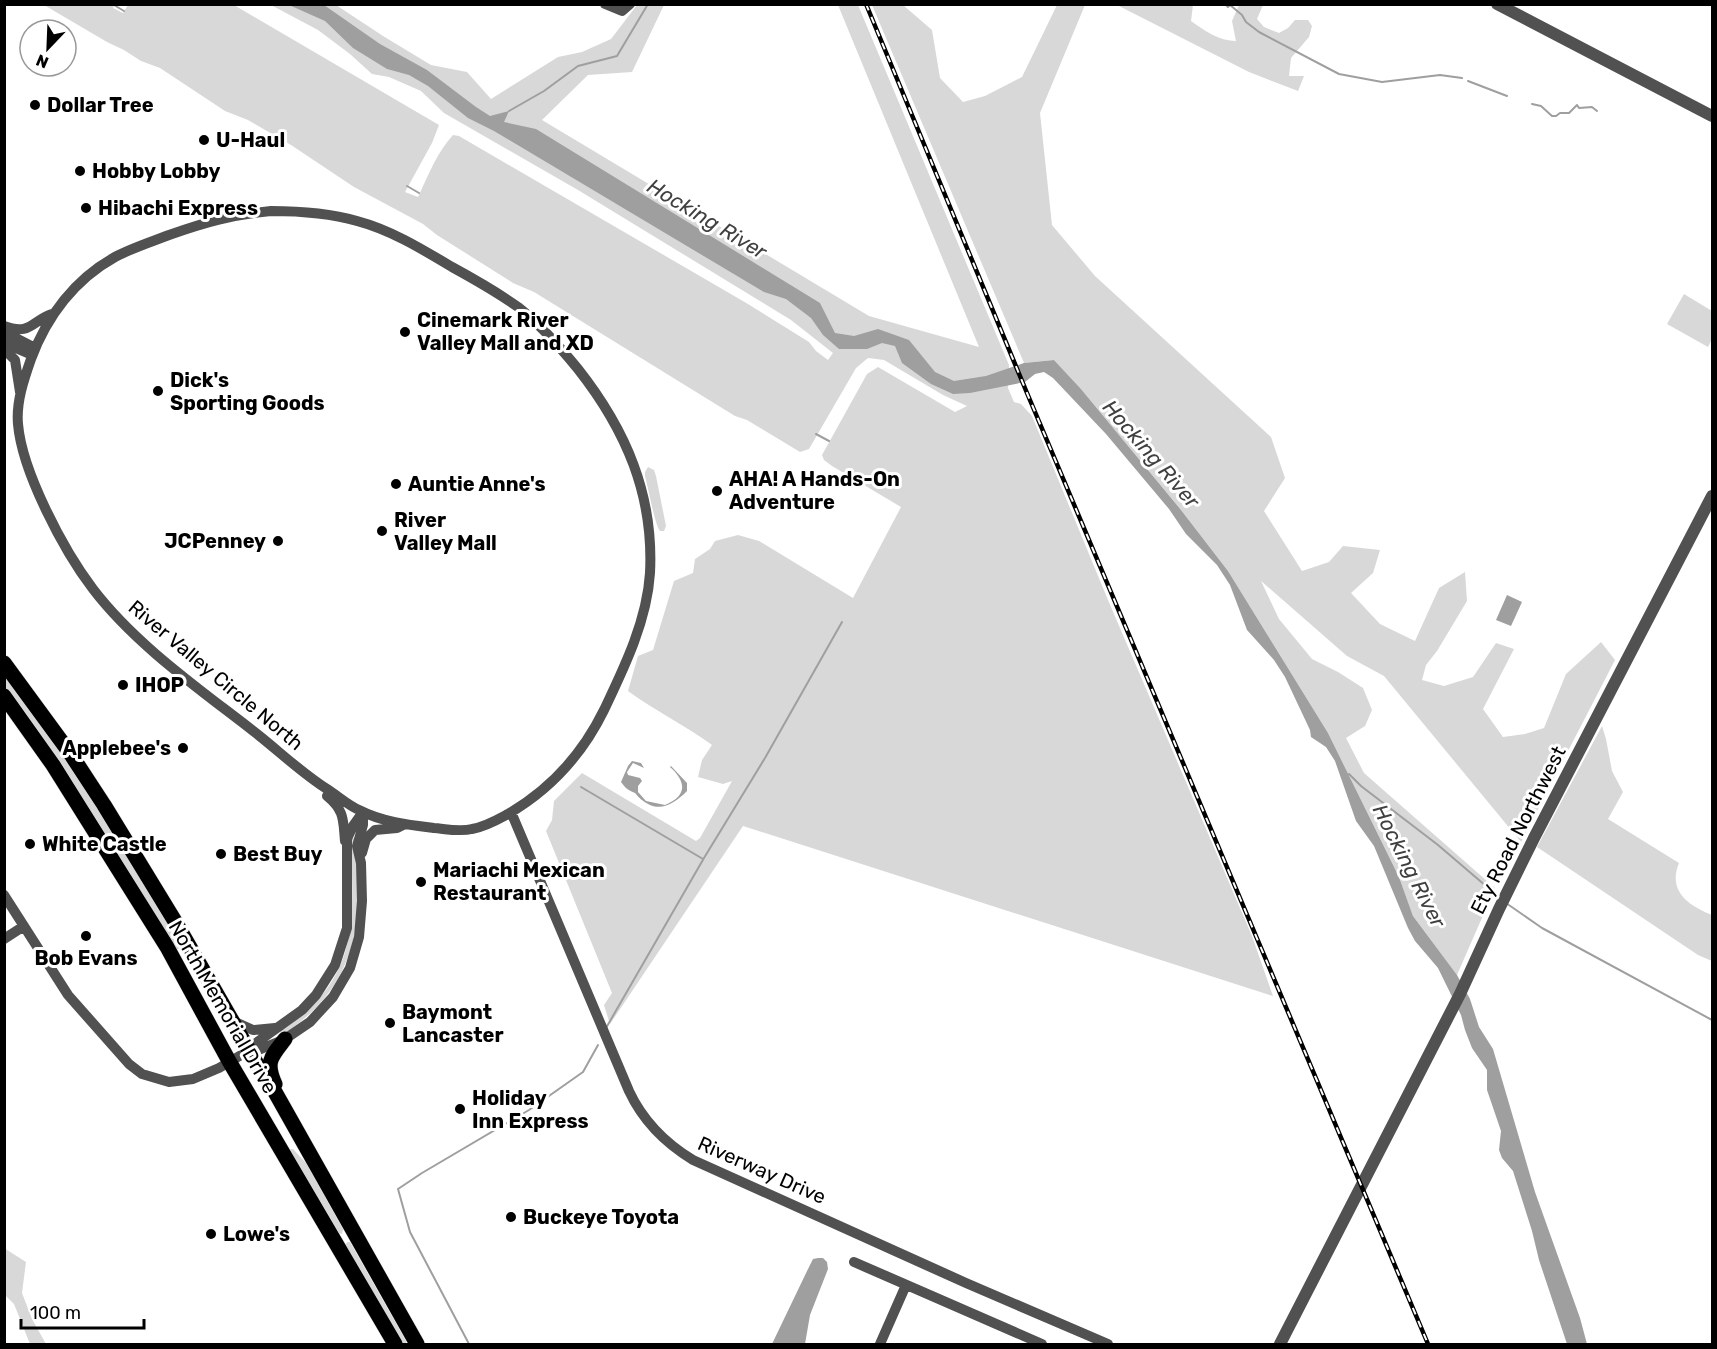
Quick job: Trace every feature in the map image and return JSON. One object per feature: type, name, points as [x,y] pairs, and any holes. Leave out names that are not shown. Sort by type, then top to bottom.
[{"type":"main road","name":"North Memorial Drive","points":[[4,663],[70,753],[176,923],[248,1051],[275,1092],[417,1344]]},
{"type":"main road","name":"North Memorial Drive","points":[[4,696],[53,765],[167,947],[229,1061],[395,1344]]},
{"type":"main road","name":"North Memorial Drive","points":[[275,1092],[269,1068],[280,1034]]},
{"type":"main road","points":[[350,1267],[362,1301],[386,1344]]},
{"type":"street","points":[[605,4],[618,11],[625,10],[630,4]]},
{"type":"street","points":[[1497,4],[1713,116]]},
{"type":"street","points":[[4,326],[25,329],[32,327],[43,317],[52,314],[85,278],[120,254],[219,218],[265,211],[289,211],[326,214],[355,220],[405,240],[510,302],[555,342],[599,397],[628,449],[644,499],[649,535],[650,571],[647,597],[636,634],[613,690],[594,729],[564,772],[539,794],[511,812],[491,823],[470,830],[403,825],[397,828],[381,828],[370,833],[363,847],[362,917],[350,968],[333,997],[310,1022],[280,1034],[261,1049],[248,1051],[205,1075],[181,1082],[169,1082],[142,1074],[129,1065],[69,996],[4,895]]},
{"type":"street","name":"River Valley Circle North","points":[[52,314],[34,351],[20,393],[18,425],[22,449],[30,471],[59,536],[98,595],[148,646],[321,786],[363,812],[403,825]]},
{"type":"street","points":[[4,332],[34,351]]},
{"type":"street","points":[[4,343],[34,351]]},
{"type":"street","points":[[4,349],[15,360],[20,393]]},
{"type":"street","name":"Ety Road Northwest","points":[[1280,1344],[1460,994],[1534,838],[1713,496]]},
{"type":"street","name":"River Valley Circle North","points":[[280,1034],[329,976],[339,957],[347,928],[344,821],[340,809],[324,794],[321,786]]},
{"type":"street","points":[[346,848],[349,832],[363,812]]},
{"type":"street","points":[[361,863],[357,846],[363,825],[363,812]]},
{"type":"street","name":"Riverway Drive","points":[[511,812],[632,1098],[650,1125],[675,1149],[693,1160],[1108,1344]]},
{"type":"street","points":[[4,939],[24,926]]},
{"type":"street","points":[[231,1020],[253,1030],[280,1034]]},
{"type":"street","points":[[854,1262],[1042,1344]]},
{"type":"street","points":[[880,1344],[906,1285]]},
{"type":"shaded area","points":[[44,5],[114,5],[113,8],[123,13],[128,5],[234,5],[439,125],[432,143],[405,192],[418,197],[442,149],[453,135],[459,136],[748,304],[809,342],[828,360],[833,353],[791,320],[578,190],[444,113],[421,91],[389,77],[372,74],[318,30],[271,5],[336,5],[431,65],[467,72],[491,99],[558,57],[582,52],[611,39],[637,5],[664,5],[632,72],[588,75],[542,120],[869,316],[979,347],[838,5],[858,5],[1009,365],[1008,388],[1014,402],[1021,404],[1032,416],[1252,936],[1273,996],[743,826],[610,1024],[604,1005],[612,993],[546,831],[552,820],[554,801],[582,773],[696,841],[700,838],[732,781],[723,784],[698,777],[702,760],[712,745],[628,691],[638,656],[653,650],[674,581],[693,573],[695,559],[710,549],[715,541],[738,535],[759,541],[853,598],[901,507],[832,466],[824,460],[822,455],[867,374],[878,367],[955,412],[967,406],[943,395],[884,360],[868,358],[856,368],[809,449],[800,452],[747,420],[735,416],[534,292],[513,283],[423,224],[354,187],[291,145],[248,120],[225,111],[160,68],[141,61],[78,25],[78,18],[66,18]]},
{"type":"shaded area","points":[[289,5],[324,5],[380,44],[427,70],[490,116],[509,111],[504,122],[536,129],[820,303],[835,333],[854,336],[878,329],[909,340],[935,372],[954,381],[986,376],[1024,363],[1054,360],[1081,389],[1181,510],[1228,571],[1328,733],[1399,877],[1413,916],[1457,975],[1470,999],[1479,1027],[1493,1049],[1535,1192],[1587,1344],[1567,1344],[1513,1171],[1502,1158],[1499,1150],[1501,1131],[1487,1090],[1487,1070],[1472,1048],[1461,1015],[1438,968],[1415,941],[1408,928],[1374,846],[1356,821],[1335,761],[1326,747],[1311,737],[1310,730],[1285,677],[1274,660],[1247,630],[1230,585],[1217,565],[1186,534],[1169,509],[1106,434],[1053,378],[1044,372],[1035,374],[1025,382],[970,393],[953,394],[931,384],[902,363],[895,346],[882,343],[867,349],[839,349],[823,335],[811,318],[786,299],[764,292],[494,131],[468,118],[428,86],[409,75],[387,69],[353,48],[325,21]]},
{"type":"shaded area","points":[[872,5],[903,5],[932,30],[940,78],[963,102],[985,96],[1022,77],[1057,5],[1085,5],[1040,113],[1052,225],[1095,276],[1271,437],[1285,478],[1264,511],[1302,571],[1329,562],[1343,546],[1380,550],[1373,573],[1351,593],[1380,624],[1415,641],[1439,588],[1465,572],[1467,601],[1426,665],[1422,680],[1444,686],[1473,677],[1496,643],[1514,649],[1483,709],[1503,737],[1544,728],[1566,674],[1601,642],[1615,660],[1521,842],[1384,676],[1347,656],[1261,581],[1279,619],[1312,659],[1363,688],[1372,710],[1365,726],[1346,738],[1364,773],[1495,888],[1457,975],[1413,916],[1399,877],[1328,733],[1228,571],[1181,510],[1081,389],[1054,360],[1024,363]]},
{"type":"shaded area","points":[[1117,5],[1193,5],[1191,21],[1212,35],[1230,41],[1236,41],[1232,21],[1239,5],[1263,5],[1257,19],[1264,27],[1279,33],[1295,20],[1308,20],[1312,26],[1309,37],[1291,58],[1289,76],[1304,76],[1298,91],[1249,72]]},
{"type":"shaded area","points":[[1684,294],[1712,311],[1712,339],[1708,347],[1667,324]]},
{"type":"shaded area","points":[[648,467],[654,470],[656,476],[666,526],[664,531],[660,531],[654,514],[645,476]]},
{"type":"shaded area","points":[[1507,595],[1522,602],[1511,626],[1496,620]]},
{"type":"shaded area","points":[[5,674],[97,808],[181,949],[177,949],[33,725],[5,688]]},
{"type":"shaded area","points":[[1602,726],[1612,771],[1623,792],[1608,819],[1679,863],[1676,873],[1678,890],[1689,902],[1712,915],[1712,961],[1698,955],[1537,847]]},
{"type":"shaded area","points":[[632,761],[641,763],[644,768],[633,763],[627,772],[628,775],[640,778],[642,781],[638,786],[638,792],[646,801],[665,805],[681,793],[682,783],[671,766],[687,783],[687,791],[666,806],[648,804],[621,782]]},
{"type":"shaded area","points":[[351,837],[355,839],[358,895],[350,951],[335,984],[324,998],[298,1024],[282,1035],[280,1031],[306,1011],[326,991],[339,969],[347,946],[351,922]]},
{"type":"shaded area","points":[[291,1149],[306,1163],[343,1229],[342,1234],[337,1233]]},
{"type":"shaded area","points":[[347,1242],[350,1242],[406,1344],[400,1344],[344,1248]]},
{"type":"shaded area","points":[[4,1248],[26,1262],[22,1293],[32,1319],[46,1344],[30,1344],[14,1304],[5,1295]]},
{"type":"shaded area","points":[[823,1258],[827,1262],[828,1269],[810,1315],[805,1344],[772,1344],[813,1259]]},
{"type":"waterway","points":[[509,111],[544,91],[578,66],[617,56],[648,4]]},
{"type":"waterway","points":[[1225,4],[1228,7],[1230,5],[1259,32],[1339,74],[1382,82],[1440,75],[1462,78]]},
{"type":"waterway","points":[[114,5],[124,11]]},
{"type":"waterway","points":[[1468,81],[1507,96]]},
{"type":"waterway","points":[[1532,104],[1541,106],[1552,116],[1569,113],[1577,105],[1579,108],[1592,107],[1597,111]]},
{"type":"waterway","points":[[407,186],[419,193]]},
{"type":"waterway","points":[[816,434],[829,441]]},
{"type":"waterway","points":[[606,1028],[842,622]]},
{"type":"waterway","name":"Hocking River","points":[[1349,774],[1500,898]]},
{"type":"waterway","points":[[581,787],[703,859]]},
{"type":"waterway","points":[[1506,903],[1542,928],[1712,1020]]},
{"type":"waterway","points":[[469,1344],[410,1232],[398,1189],[529,1110],[583,1072],[598,1045]]},
{"type":"railway","points":[[866,4],[1027,393],[1428,1344]]},
{"type":"place","name":"Dollar Tree","points":[[35,105]]},
{"type":"place","name":"U-Haul","points":[[204,140]]},
{"type":"place","name":"Hobby Lobby","points":[[80,171]]},
{"type":"place","name":"Hibachi Express","points":[[86,208]]},
{"type":"place","name":"Cinemark River Valley Mall and XD","points":[[405,332]]},
{"type":"place","name":"Dick's Sporting Goods","points":[[158,391]]},
{"type":"place","name":"Auntie Anne's","points":[[396,484]]},
{"type":"place","name":"AHA! A Hands-On Adventure","points":[[717,491]]},
{"type":"place","name":"River Valley Mall","points":[[382,531]]},
{"type":"place","name":"JCPenney","points":[[278,541]]},
{"type":"place","name":"IHOP","points":[[123,685]]},
{"type":"place","name":"Applebee's","points":[[183,748]]},
{"type":"place","name":"White Castle","points":[[30,844]]},
{"type":"place","name":"Best Buy","points":[[221,854]]},
{"type":"place","name":"Mariachi Mexican Restaurant","points":[[421,882]]},
{"type":"place","name":"Bob Evans","points":[[86,936]]},
{"type":"place","name":"Baymont Lancaster","points":[[390,1023]]},
{"type":"place","name":"Holiday Inn Express","points":[[460,1109]]},
{"type":"place","name":"Buckeye Toyota","points":[[511,1217]]},
{"type":"place","name":"Lowe's","points":[[211,1234]]}]
